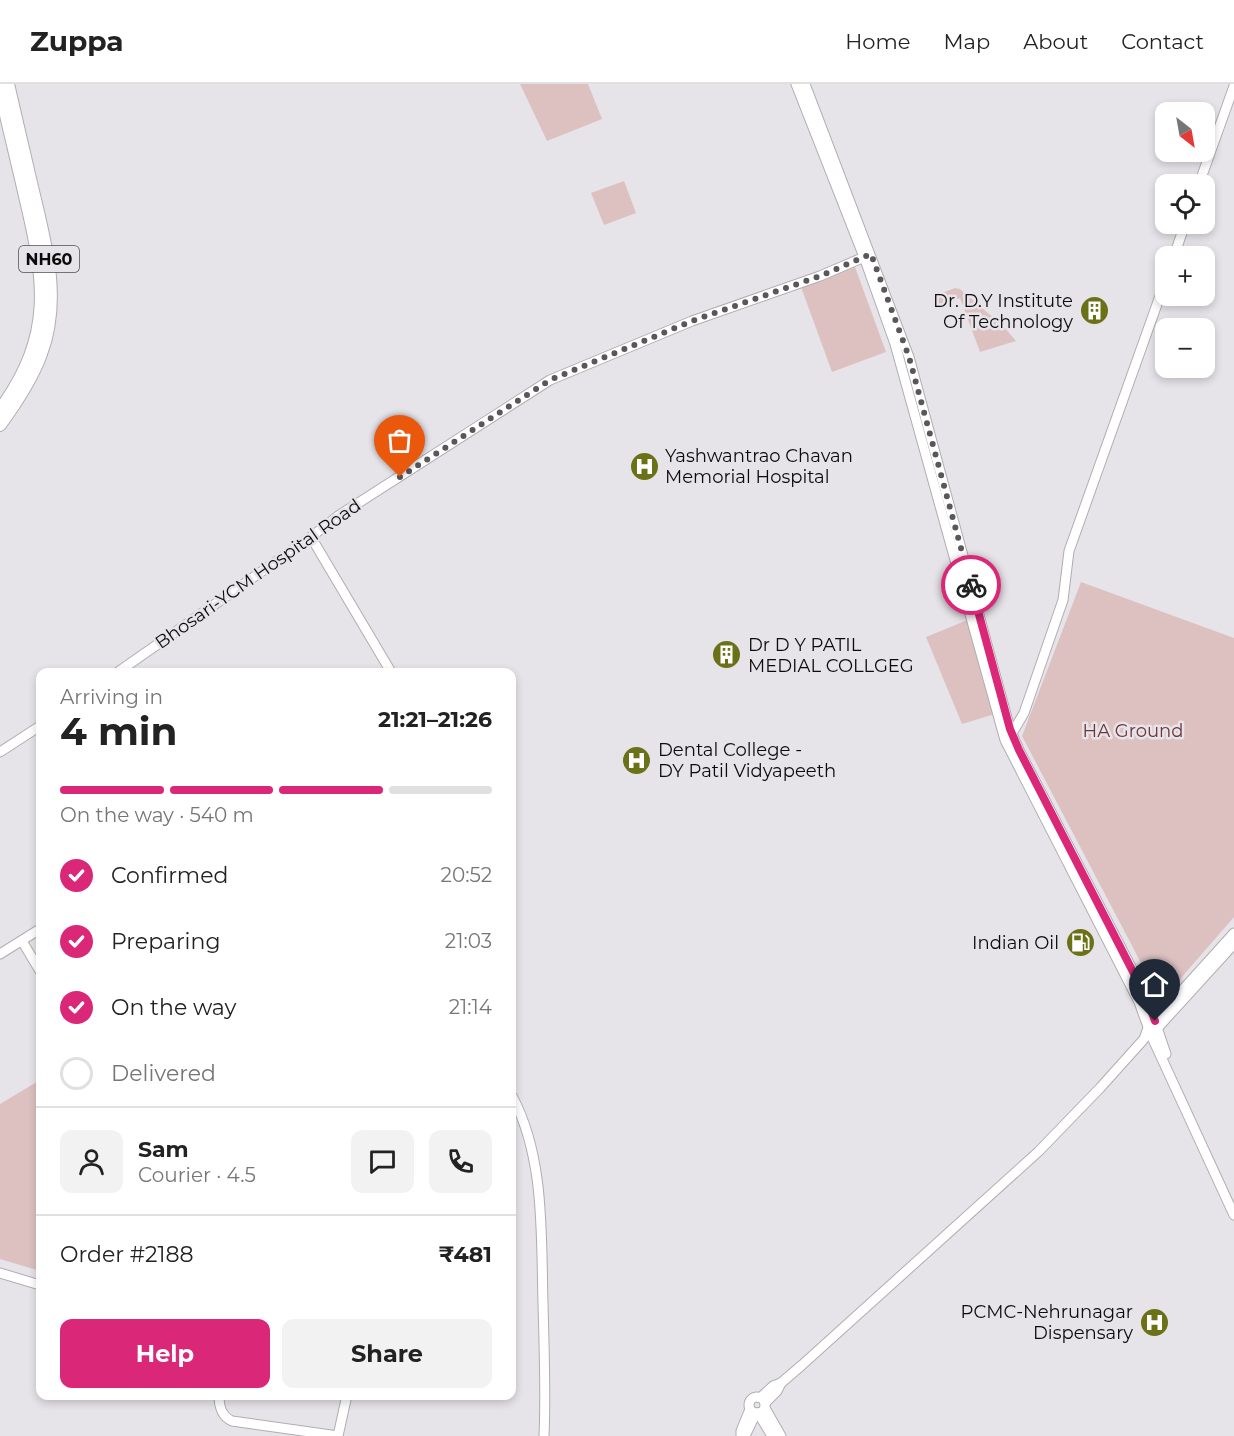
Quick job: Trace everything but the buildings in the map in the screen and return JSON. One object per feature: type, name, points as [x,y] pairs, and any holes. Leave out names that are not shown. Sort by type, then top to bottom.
[{"type":"highway","name":"NH60","points":[[0,425],[24,388],[42,353],[52,295],[47,247],[8,84]]},
{"type":"highway","name":"NH60","points":[[0,89],[38,249],[42,295],[40,319],[33,350],[0,410]]},
{"type":"street","points":[[796,84],[909,357],[1009,736],[1147,999],[1151,1030],[1234,1215]]},
{"type":"street","points":[[805,84],[867,256]]},
{"type":"street","points":[[1203,174],[1234,86]]},
{"type":"street","name":"Bhosari-YCM Hospital Road","points":[[124,668],[338,516],[550,380],[683,326],[820,276],[867,256]]},
{"type":"street","points":[[1009,736],[1024,713],[1063,600],[1069,551],[1156,306]]},
{"type":"street","points":[[311,537],[389,668]]},
{"type":"street","points":[[0,752],[36,729]]},
{"type":"street","points":[[0,954],[36,932]]},
{"type":"street","points":[[743,1436],[741,1431],[773,1386],[781,1383],[1038,1152],[1094,1095],[1234,933]]},
{"type":"street","points":[[22,941],[36,964]]},
{"type":"street","points":[[1151,1030],[1234,944]]},
{"type":"street","points":[[1151,1030],[1164,1052],[1234,1201]]},
{"type":"street","points":[[516,1105],[528,1131],[542,1225],[544,1436]]},
{"type":"street","points":[[0,1273],[36,1284]]},
{"type":"street","points":[[220,1400],[221,1409],[232,1421],[338,1436],[346,1400]]},
{"type":"street","points":[[759,1407],[772,1436]]},
{"type":"street","points":[[759,1407],[782,1436]]},
{"type":"green space","points":[[520,84],[588,84],[602,119],[547,141]]},
{"type":"green space","points":[[624,181],[636,213],[604,225],[591,193]]},
{"type":"green space","points":[[855,267],[886,352],[832,372],[801,287]]},
{"type":"green space","points":[[955,288],[960,289],[1004,327],[1016,341],[980,352],[960,298],[937,306],[934,296]]},
{"type":"green space","name":"HA Ground","points":[[1081,582],[1234,638],[1234,917],[1161,1001],[1022,736]]},
{"type":"green space","points":[[970,619],[995,714],[962,724],[926,637]]},
{"type":"green space","points":[[36,1082],[36,1270],[0,1259],[0,1104]]},
{"type":"way so far","points":[[400,477],[550,380],[692,321],[820,276],[871,254],[909,357],[950,515],[971,585]]},
{"type":"place","name":"Dr. D.Y Institute Of Technology","points":[[1094,311]]},
{"type":"place","name":"Yashwantrao Chavan Memorial Hospital","points":[[644,466]]},
{"type":"place","name":"Dr D Y PATIL MEDIAL COLLGEG","points":[[727,655]]},
{"type":"place","name":"Dental College - DY Patil Vidyapeeth","points":[[637,760]]},
{"type":"place","name":"Indian Oil","points":[[1080,943]]},
{"type":"place","name":"PCMC-Nehrunagar Dispensary","points":[[1154,1322]]},
{"type":"route","points":[[971,585],[1012,734],[1147,999],[1155,1021]]}]
